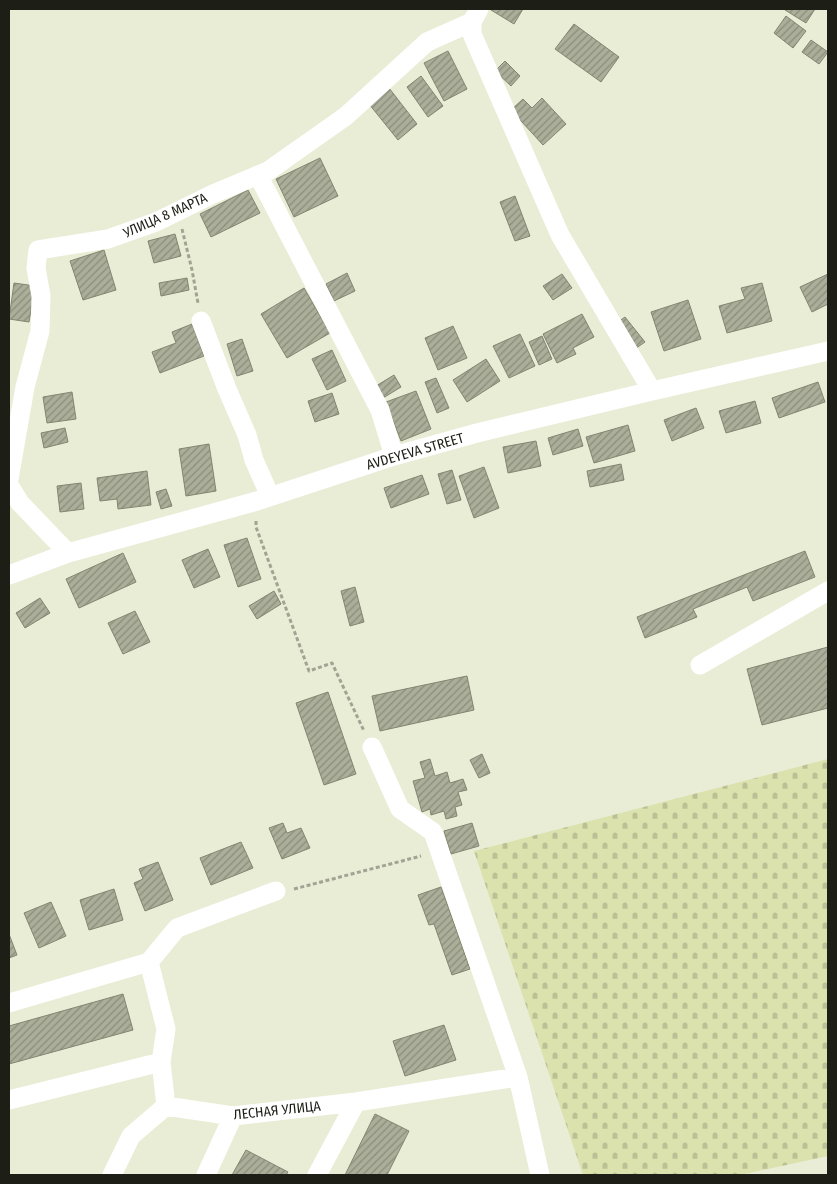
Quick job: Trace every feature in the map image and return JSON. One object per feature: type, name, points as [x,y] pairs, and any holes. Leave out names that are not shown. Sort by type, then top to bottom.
[{"type":"street","name":"УЛИЦА 8 МАРТА","points":[[9,480],[26,387],[40,331],[41,296],[36,268],[38,250],[108,240],[156,222],[213,194],[268,171],[346,116],[427,42],[475,16]]},
{"type":"street","points":[[475,16],[472,34],[560,235],[652,391]]},
{"type":"street","points":[[258,175],[380,410],[394,456]]},
{"type":"street","points":[[201,321],[247,435],[264,498]]},
{"type":"street","name":"AVDEYEVA STREET","points":[[9,575],[68,553],[264,498],[394,456],[477,433],[828,351]]},
{"type":"street","points":[[9,485],[20,503],[68,553]]},
{"type":"street","points":[[700,665],[828,591]]},
{"type":"street","points":[[372,747],[400,809],[433,832],[518,1077],[540,1175]]},
{"type":"street","points":[[9,1003],[149,962],[177,928],[276,891]]},
{"type":"street","points":[[112,1175],[132,1136],[166,1106],[161,1062],[166,1029],[149,962]]},
{"type":"street","points":[[9,1100],[161,1062]]},
{"type":"street","name":"ЛЕСНАЯ УЛИЦА","points":[[166,1106],[233,1116],[356,1102],[518,1077]]},
{"type":"street","points":[[317,1175],[356,1102]]},
{"type":"street","points":[[206,1175],[233,1116]]},
{"type":"path","points":[[175,213],[180,224],[192,270],[201,321]]},
{"type":"path","points":[[264,498],[256,527],[309,670],[332,663],[372,747]]},
{"type":"path","points":[[276,891],[294,889],[440,851]]},
{"type":"green space","points":[[828,759],[828,1156],[740,1175],[583,1175],[474,851]]},
{"type":"building","points":[[492,9],[523,9],[514,24]]},
{"type":"building","points":[[786,9],[815,9],[806,23]]},
{"type":"building","points":[[786,16],[806,31],[793,48],[774,33]]},
{"type":"building","points":[[574,24],[619,57],[601,82],[555,49]]},
{"type":"building","points":[[811,40],[828,52],[819,64],[802,52]]},
{"type":"building","points":[[448,51],[467,89],[444,101],[424,63]]},
{"type":"building","points":[[505,61],[520,76],[511,86],[495,71]]},
{"type":"building","points":[[421,76],[443,106],[428,117],[407,87]]},
{"type":"building","points":[[389,88],[417,124],[398,140],[369,104]]},
{"type":"building","points":[[542,98],[566,124],[543,145],[511,110],[523,99],[532,108]]},
{"type":"building","points":[[320,158],[338,196],[294,217],[276,179]]},
{"type":"building","points":[[248,190],[260,213],[211,237],[200,214]]},
{"type":"building","points":[[515,196],[530,236],[515,241],[500,202]]},
{"type":"building","points":[[175,234],[181,256],[154,263],[148,241]]},
{"type":"building","points":[[104,250],[116,290],[83,300],[70,261]]},
{"type":"building","points":[[347,273],[355,291],[334,301],[326,284]]},
{"type":"building","points":[[562,274],[572,288],[553,300],[543,286]]},
{"type":"building","points":[[828,274],[828,304],[812,312],[800,287]]},
{"type":"building","points":[[187,278],[189,290],[161,296],[159,283]]},
{"type":"building","points":[[14,283],[35,286],[29,322],[9,319]]},
{"type":"building","points":[[762,283],[772,321],[727,333],[719,306],[745,299],[741,288]]},
{"type":"building","points":[[304,288],[330,333],[287,358],[261,314]]},
{"type":"building","points":[[688,300],[701,339],[664,351],[651,312]]},
{"type":"building","points":[[582,314],[594,337],[573,348],[576,354],[557,363],[543,334]]},
{"type":"building","points":[[625,317],[645,342],[635,349],[615,324]]},
{"type":"building","points":[[192,324],[204,356],[160,373],[152,352],[176,343],[172,332]]},
{"type":"building","points":[[453,326],[467,358],[438,370],[425,338]]},
{"type":"building","points":[[520,334],[535,366],[509,378],[493,346]]},
{"type":"building","points":[[542,336],[552,359],[539,365],[529,342]]},
{"type":"building","points":[[242,339],[253,371],[237,376],[227,344]]},
{"type":"building","points":[[332,350],[346,381],[327,390],[312,359]]},
{"type":"building","points":[[486,359],[500,381],[467,402],[453,380]]},
{"type":"building","points":[[394,375],[401,387],[383,398],[376,386]]},
{"type":"building","points":[[436,378],[449,408],[437,413],[425,382]]},
{"type":"building","points":[[818,382],[825,402],[779,418],[772,398]]},
{"type":"building","points":[[416,391],[431,429],[401,441],[386,402]]},
{"type":"building","points":[[72,392],[76,419],[47,423],[43,397]]},
{"type":"building","points":[[332,393],[339,414],[315,422],[308,401]]},
{"type":"building","points":[[755,401],[761,423],[726,433],[719,411]]},
{"type":"building","points":[[696,408],[704,428],[672,441],[664,420]]},
{"type":"building","points":[[628,425],[635,451],[594,463],[586,437]]},
{"type":"building","points":[[65,428],[68,442],[44,448],[41,433]]},
{"type":"building","points":[[578,429],[583,446],[553,455],[548,438]]},
{"type":"building","points":[[536,441],[541,466],[508,473],[503,447]]},
{"type":"building","points":[[209,444],[216,491],[186,496],[179,449]]},
{"type":"building","points":[[621,464],[624,480],[590,487],[587,471]]},
{"type":"building","points":[[484,467],[499,508],[474,518],[459,476]]},
{"type":"building","points":[[452,470],[461,500],[447,504],[438,474]]},
{"type":"building","points":[[147,471],[151,505],[118,509],[117,499],[100,501],[97,478]]},
{"type":"building","points":[[422,475],[429,494],[391,508],[384,488]]},
{"type":"building","points":[[81,483],[84,509],[60,512],[57,486]]},
{"type":"building","points":[[166,489],[172,506],[161,509],[156,492]]},
{"type":"building","points":[[247,538],[261,579],[238,587],[224,545]]},
{"type":"building","points":[[208,549],[220,577],[194,588],[182,560]]},
{"type":"building","points":[[805,551],[815,577],[753,601],[747,587],[693,609],[697,617],[645,638],[637,617]]},
{"type":"building","points":[[123,553],[136,582],[79,608],[66,579]]},
{"type":"building","points":[[355,587],[364,622],[350,626],[341,591]]},
{"type":"building","points":[[274,591],[281,604],[257,619],[249,606]]},
{"type":"building","points":[[40,598],[50,613],[25,628],[16,613]]},
{"type":"building","points":[[135,611],[150,642],[123,654],[108,623]]},
{"type":"building","points":[[828,647],[828,708],[762,725],[747,669]]},
{"type":"building","points":[[467,676],[474,710],[380,731],[372,696]]},
{"type":"building","points":[[328,692],[356,774],[324,785],[296,703]]},
{"type":"building","points":[[482,754],[490,773],[479,778],[470,760]]},
{"type":"building","points":[[430,759],[435,776],[447,772],[450,783],[463,779],[467,790],[458,792],[462,805],[455,807],[457,816],[446,819],[444,811],[431,815],[430,809],[422,812],[413,781],[425,778],[420,762]]},
{"type":"building","points":[[283,823],[287,833],[301,828],[310,848],[282,859],[269,828]]},
{"type":"building","points":[[472,823],[479,846],[451,854],[444,831]]},
{"type":"building","points":[[241,842],[253,868],[211,885],[200,858]]},
{"type":"building","points":[[158,862],[173,900],[145,911],[134,883],[143,879],[139,869]]},
{"type":"building","points":[[441,887],[470,969],[452,975],[434,924],[429,925],[418,895]]},
{"type":"building","points":[[114,889],[123,920],[89,930],[80,900]]},
{"type":"building","points":[[51,902],[66,936],[39,948],[24,913]]},
{"type":"building","points":[[9,934],[17,955],[9,958]]},
{"type":"building","points":[[123,994],[133,1030],[9,1064],[9,1026]]},
{"type":"building","points":[[444,1025],[456,1060],[405,1076],[393,1041]]},
{"type":"building","points":[[375,1114],[409,1131],[387,1175],[345,1175]]},
{"type":"building","points":[[246,1150],[288,1172],[286,1175],[232,1175]]}]
